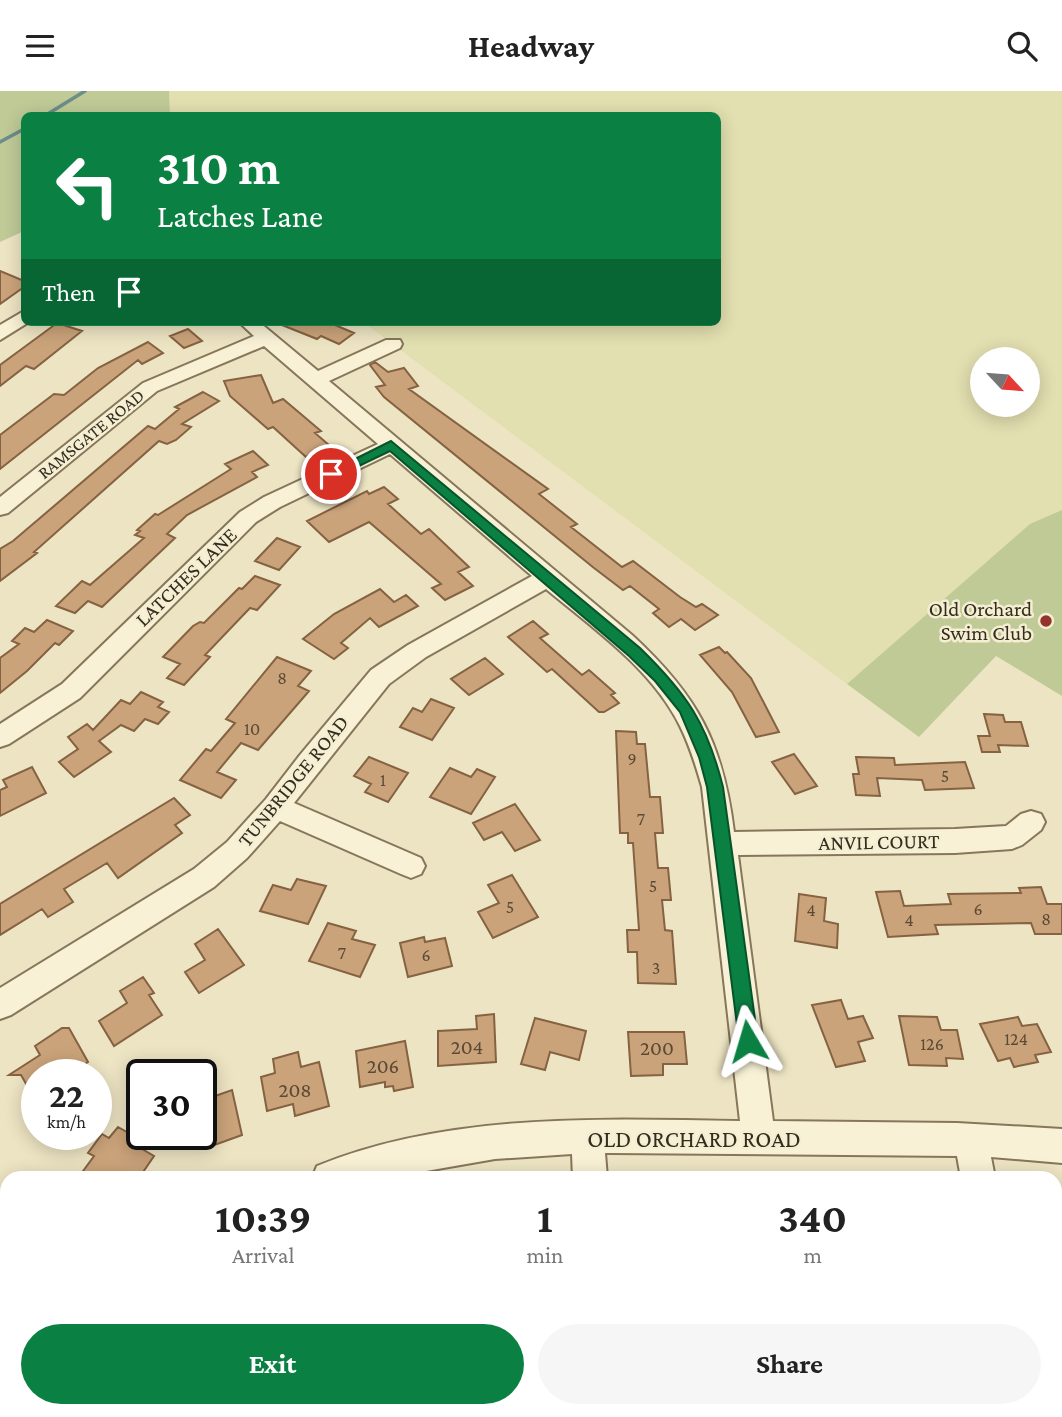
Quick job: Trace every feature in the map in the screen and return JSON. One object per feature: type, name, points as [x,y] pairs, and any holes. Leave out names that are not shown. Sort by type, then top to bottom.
[{"type":"street","points":[[0,334],[21,319]]},
{"type":"street","points":[[257,330],[635,652],[686,709],[707,757],[715,787],[759,1137]]},
{"type":"street","name":"RAMSGATE ROAD","points":[[0,508],[150,387],[257,330]]},
{"type":"street","points":[[315,380],[393,344]]},
{"type":"street","name":"LATCHES LANE","points":[[0,737],[23,725],[71,691],[248,517],[272,502],[391,445]]},
{"type":"street","name":"TUNBRIDGE ROAD","points":[[0,1005],[204,878],[237,850],[276,807],[309,762],[380,677],[417,651],[547,578]]},
{"type":"street","points":[[276,807],[411,866]]},
{"type":"street","name":"ANVIL COURT","points":[[722,845],[1000,838],[1012,837],[1031,822]]},
{"type":"street","points":[[588,1138],[590,1171]]},
{"type":"street","name":"OLD ORCHARD ROAD","points":[[353,1171],[383,1162],[458,1147],[588,1138],[971,1140],[1062,1146]]},
{"type":"street","points":[[971,1140],[977,1171]]},
{"type":"shaded area","points":[[169,91],[1062,91],[1062,510],[1030,525],[847,684],[368,326],[721,326],[721,112],[170,112]]},
{"type":"green space","points":[[0,91],[169,91],[170,112],[21,112],[21,232],[0,242]]},
{"type":"green space","points":[[1062,510],[1062,696],[996,656],[919,737],[847,684],[1030,524]]},
{"type":"building","points":[[0,271],[21,280],[21,289],[0,304]]},
{"type":"building","points":[[53,326],[66,326],[82,331],[34,369],[26,366],[0,386],[0,365]]},
{"type":"building","points":[[284,326],[337,326],[354,333],[339,344],[321,336],[317,339]]},
{"type":"building","points":[[188,329],[202,341],[184,348],[170,336]]},
{"type":"building","points":[[148,342],[163,353],[142,364],[138,360],[0,469],[0,435],[54,394],[64,395],[98,368]]},
{"type":"building","points":[[375,362],[388,372],[404,368],[418,386],[409,389],[548,489],[539,494],[577,524],[571,527],[622,567],[633,561],[680,597],[696,607],[702,604],[718,615],[695,630],[681,619],[669,627],[653,613],[659,609],[630,586],[623,590],[594,568],[384,397],[376,387],[385,385],[370,365]]},
{"type":"building","points":[[261,375],[273,403],[283,399],[321,431],[315,433],[330,446],[306,457],[273,427],[268,429],[230,396],[224,381]]},
{"type":"building","points":[[203,392],[219,401],[182,424],[191,427],[176,440],[167,444],[159,441],[34,552],[37,553],[0,581],[0,549],[13,541],[148,426],[155,429],[179,409],[175,407]]},
{"type":"building","points":[[253,451],[268,465],[252,472],[257,477],[187,515],[167,534],[175,538],[102,607],[88,601],[75,613],[56,606],[82,581],[90,585],[144,538],[135,535],[140,531],[137,530],[155,514],[158,515],[231,469],[225,464]]},
{"type":"building","points":[[384,487],[398,499],[388,504],[421,534],[429,529],[469,567],[458,572],[473,586],[445,600],[432,588],[441,584],[369,522],[329,542],[307,521],[367,491],[369,494]]},
{"type":"building","points":[[277,538],[300,547],[279,570],[255,561]]},
{"type":"building","points":[[255,576],[280,585],[257,610],[250,608],[205,655],[210,657],[184,685],[167,678],[180,664],[163,657],[193,626],[204,623]]},
{"type":"building","points":[[380,589],[394,602],[406,595],[418,606],[379,627],[370,618],[341,643],[348,648],[334,659],[303,639],[334,614]]},
{"type":"building","points":[[47,620],[73,631],[59,645],[55,643],[0,693],[0,658],[19,644],[12,641],[25,628],[34,632]]},
{"type":"building","points":[[533,621],[548,634],[540,638],[582,675],[589,670],[615,693],[611,695],[619,703],[599,712],[552,669],[547,672],[508,637]]},
{"type":"building","points":[[719,647],[751,678],[779,732],[756,737],[732,692],[700,655]]},
{"type":"building","points":[[277,657],[311,671],[298,686],[309,691],[258,750],[241,743],[217,772],[236,780],[221,798],[180,780],[206,749],[211,751],[235,723],[226,719]]},
{"type":"building","points":[[485,658],[503,674],[469,695],[451,679]]},
{"type":"building","points":[[141,692],[163,702],[158,707],[169,712],[158,724],[145,719],[134,731],[121,725],[99,741],[111,752],[74,777],[59,762],[78,749],[68,737],[87,724],[93,730],[121,700],[130,704]]},
{"type":"building","points":[[431,699],[454,708],[432,740],[400,727],[413,708],[422,712]]},
{"type":"building","points":[[984,714],[1003,715],[1005,722],[1021,722],[1028,746],[998,745],[1000,752],[982,752],[978,736],[990,736]]},
{"type":"building","points":[[616,731],[636,732],[637,744],[645,744],[650,797],[660,797],[663,833],[655,833],[658,868],[668,868],[671,900],[662,900],[665,930],[672,931],[676,984],[638,983],[637,952],[628,952],[627,930],[639,930],[633,843],[628,843],[628,833],[620,833]]},
{"type":"building","points":[[794,754],[817,786],[795,794],[772,762]]},
{"type":"building","points":[[369,757],[408,773],[388,802],[365,792],[371,784],[354,776]]},
{"type":"building","points":[[856,757],[894,758],[895,765],[965,762],[974,788],[925,790],[922,780],[877,778],[880,796],[856,795],[853,774],[859,774]]},
{"type":"building","points":[[32,767],[46,793],[0,816],[0,790],[7,787],[3,780]]},
{"type":"building","points":[[450,768],[471,777],[477,769],[495,777],[471,814],[430,797]]},
{"type":"building","points":[[174,798],[190,815],[175,825],[182,833],[118,878],[107,863],[64,889],[73,902],[48,917],[42,909],[0,935],[0,904]]},
{"type":"building","points":[[515,804],[540,840],[515,851],[502,832],[484,840],[473,823]]},
{"type":"building","points":[[512,875],[538,917],[493,938],[478,912],[499,903],[488,885]]},
{"type":"building","points":[[297,879],[326,886],[308,924],[260,911],[273,885],[291,890]]},
{"type":"building","points":[[1041,887],[1047,904],[1062,904],[1062,934],[1035,934],[1031,923],[935,925],[938,934],[888,937],[876,892],[900,891],[904,906],[951,904],[948,894],[1021,893],[1019,888]]},
{"type":"building","points":[[799,894],[826,898],[824,921],[838,924],[837,948],[795,941]]},
{"type":"building","points":[[328,923],[356,931],[352,939],[375,945],[360,977],[309,961]]},
{"type":"building","points":[[218,929],[244,965],[199,993],[185,972],[205,960],[195,944]]},
{"type":"building","points":[[424,937],[425,942],[445,938],[452,966],[408,977],[400,943]]},
{"type":"building","points":[[143,977],[154,993],[149,995],[162,1015],[114,1046],[99,1021],[127,1003],[120,991]]},
{"type":"building","points":[[841,1000],[848,1019],[863,1016],[873,1038],[858,1042],[865,1061],[836,1067],[812,1005]]},
{"type":"building","points":[[494,1014],[496,1062],[438,1066],[438,1031],[477,1029],[476,1016]]},
{"type":"building","points":[[899,1016],[937,1017],[941,1030],[957,1030],[963,1059],[946,1058],[947,1066],[909,1065]]},
{"type":"building","points":[[1018,1017],[1022,1026],[1037,1024],[1051,1052],[1035,1055],[1038,1062],[1014,1067],[1010,1058],[998,1061],[980,1024]]},
{"type":"building","points":[[535,1018],[586,1031],[579,1060],[550,1052],[545,1070],[521,1064]]},
{"type":"building","points":[[62,1028],[69,1028],[86,1059],[34,1059],[40,1055],[35,1046]]},
{"type":"building","points":[[628,1032],[684,1032],[687,1064],[663,1064],[663,1075],[631,1076]]},
{"type":"building","points":[[405,1041],[413,1087],[394,1091],[393,1086],[385,1087],[385,1082],[360,1087],[356,1051]]},
{"type":"building","points":[[298,1052],[301,1067],[319,1062],[329,1106],[295,1116],[293,1104],[267,1111],[261,1077],[275,1073],[273,1059]]},
{"type":"building","points":[[21,1067],[21,1075],[9,1075]]},
{"type":"building","points":[[232,1090],[242,1135],[217,1144],[217,1095]]},
{"type":"building","points":[[118,1127],[126,1132],[126,1150],[144,1150],[154,1156],[144,1171],[83,1171],[94,1156],[88,1153],[90,1150],[112,1150],[112,1134]]},
{"type":"waterway","points":[[51,112],[85,91]]},
{"type":"waterway","points":[[0,142],[21,131]]},
{"type":"place","name":"Old Orchard Swim Club","points":[[1046,621]]},
{"type":"route","points":[[331,474],[391,445],[635,652],[686,709],[707,757],[715,787],[748,1041]]}]
